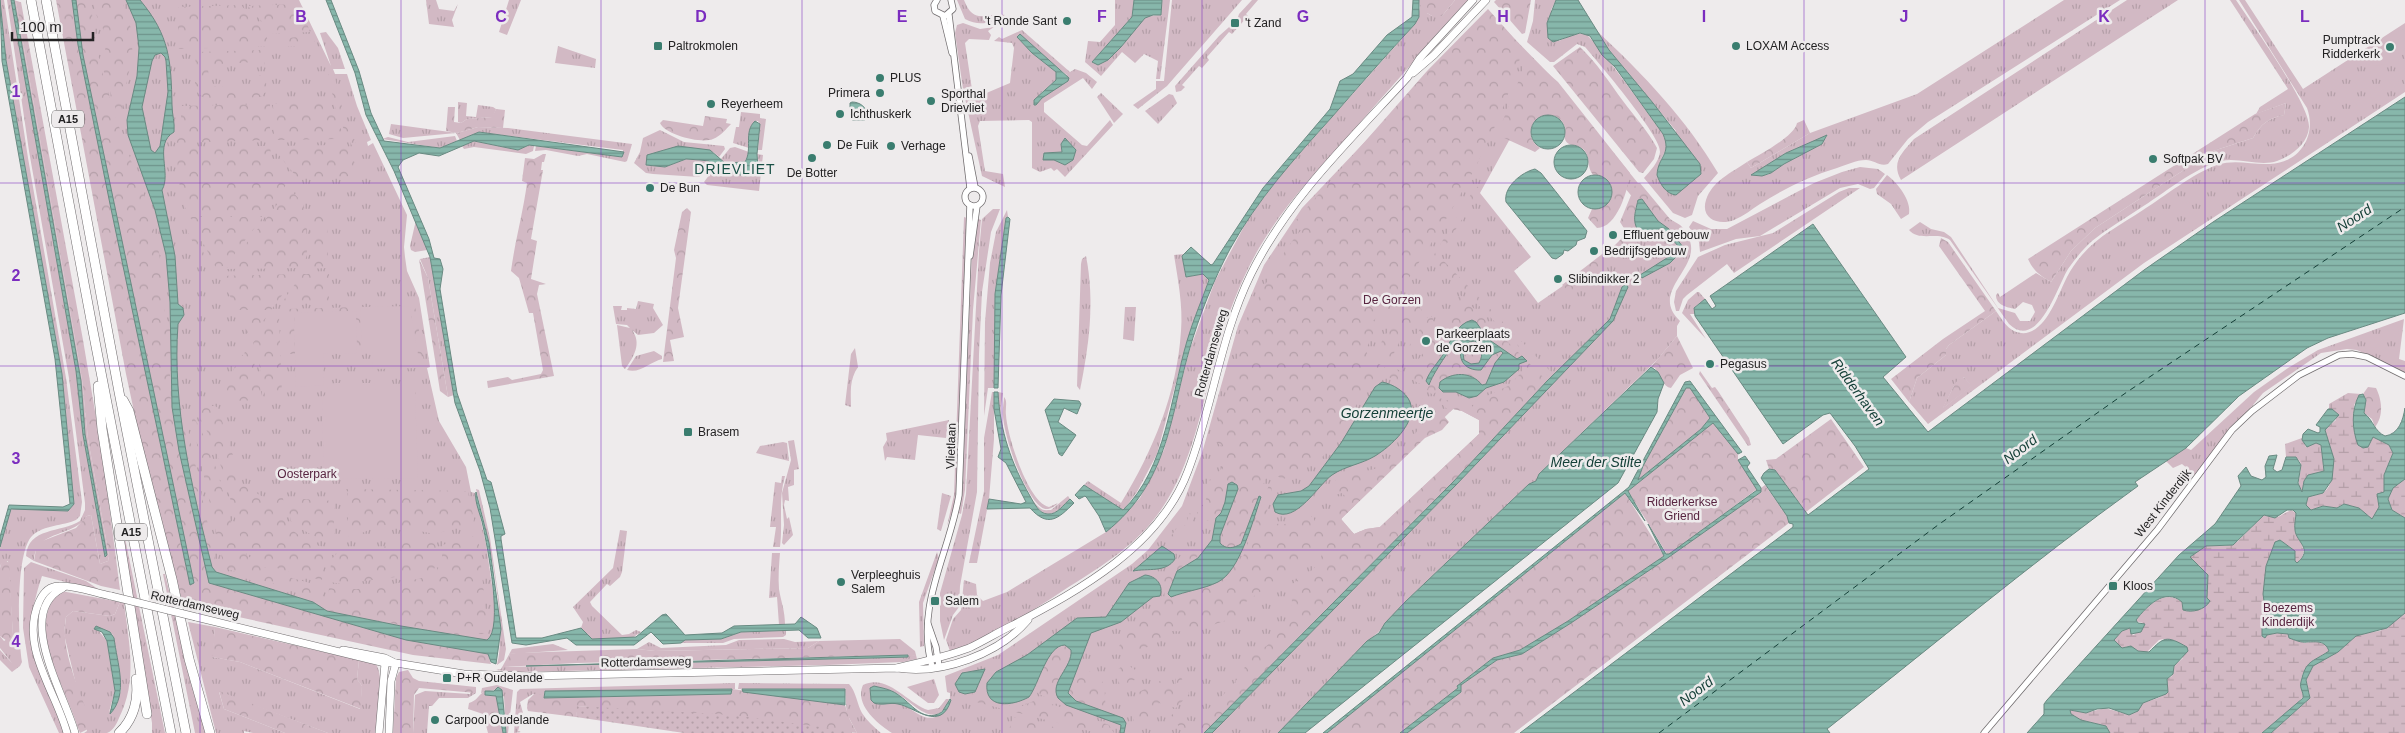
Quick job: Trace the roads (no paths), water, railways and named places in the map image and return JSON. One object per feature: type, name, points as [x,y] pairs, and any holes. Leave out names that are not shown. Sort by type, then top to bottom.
[{"type":"highway","name":"A15","points":[[31,0],[92,331],[171,733]]},
{"type":"highway","name":"A15","points":[[46,0],[119,392],[186,733]]},
{"type":"highway","name":"A15","points":[[92,331],[102,429],[147,714]]},
{"type":"highway","name":"A15","points":[[119,392],[129,410],[172,579],[189,659],[210,733]]},
{"type":"highway","name":"A15","points":[[119,733],[131,717],[137,695],[131,638],[132,614]]},
{"type":"main road","name":"Rotterdamseweg","points":[[66,586],[384,663],[396,663],[464,674],[529,676],[897,668],[918,670],[935,663],[1030,618],[1121,559],[1144,538],[1166,513],[1188,471],[1231,321],[1260,258],[1279,225],[1307,190],[1407,78],[1420,58],[1472,0]]},
{"type":"main road","name":"Rotterdamseweg","points":[[1407,78],[1425,64],[1486,0]]},
{"type":"main road","points":[[66,586],[51,588],[41,598],[34,617],[33,631],[38,659],[59,706],[67,733]]},
{"type":"main road","points":[[66,586],[52,594],[46,604],[42,640],[75,733]]},
{"type":"main road","name":"Rotterdamseweg","points":[[935,663],[960,662],[991,648],[1014,635],[1030,618]]},
{"type":"main road","name":"Rotterdamseweg","points":[[320,646],[360,652],[385,658],[396,663]]},
{"type":"main road","points":[[379,733],[384,663]]},
{"type":"main road","points":[[389,733],[391,681],[396,663]]},
{"type":"street","points":[[937,0],[934,9],[946,15]]},
{"type":"street","points":[[946,15],[954,6],[951,0]]},
{"type":"street","points":[[946,15],[973,188],[965,198],[970,205],[977,206],[982,202],[984,196],[982,191],[973,188]]},
{"type":"street","name":"Vlietlaan","points":[[935,663],[926,636],[929,600],[951,532],[959,495],[970,205]]},
{"type":"street","name":"Vlietlaan","points":[[968,265],[977,206]]},
{"type":"street","name":"West Kinderdijk","points":[[1984,733],[2158,529],[2225,439],[2244,418],[2296,377],[2339,354],[2359,355],[2405,376]]},
{"type":"street","name":"Vlietlaan","points":[[928,622],[935,663]]},
{"type":"water","points":[[0,0],[6,60],[62,374],[74,504],[68,511],[11,509],[0,547],[0,537],[9,505],[63,507],[70,504],[55,359],[2,61]]},
{"type":"water","points":[[11,0],[14,0],[81,381],[85,434],[107,555],[105,557],[83,435],[76,371]]},
{"type":"water","points":[[72,0],[76,0],[83,55],[194,583],[190,585],[110,204],[78,45]]},
{"type":"water","points":[[126,0],[140,0],[158,25],[167,49],[171,75],[174,132],[168,137],[165,144],[165,183],[162,190],[175,256],[178,304],[183,308],[184,315],[178,324],[178,386],[185,447],[212,567],[216,572],[313,602],[327,611],[401,626],[487,640],[492,633],[494,620],[493,586],[476,492],[489,543],[501,629],[496,664],[491,662],[488,654],[406,640],[209,583],[179,451],[172,407],[170,302],[166,255],[155,210],[128,135],[127,120],[137,76],[139,48],[136,23]],"holes":[[[161,53],[165,57],[168,92],[160,146],[155,153],[151,150],[142,107],[152,61],[155,55]]]},
{"type":"water","points":[[326,0],[331,0],[359,71],[371,113],[384,141],[440,148],[479,132],[624,152],[622,157],[529,145],[518,150],[474,141],[439,156],[419,153],[403,160],[398,167],[429,239],[434,258],[440,259],[443,269],[440,289],[457,393],[487,480],[491,482],[505,534],[501,536],[501,539],[516,638],[542,638],[581,628],[592,639],[636,637],[662,615],[666,614],[685,635],[722,633],[734,626],[795,624],[801,617],[817,628],[821,638],[808,638],[799,630],[741,632],[721,639],[685,640],[681,643],[663,644],[651,632],[634,645],[576,645],[567,638],[526,645],[512,643],[490,508],[480,471],[455,403],[430,257],[394,171],[366,115],[355,73]]},
{"type":"water","points":[[1134,0],[1162,0],[1161,15],[1145,18],[1108,60],[1098,65],[1092,62],[1132,17]]},
{"type":"water","points":[[1413,0],[1419,0],[1419,17],[1415,24],[1277,180],[1252,214],[1230,249],[1212,286],[1197,325],[1170,426],[1154,471],[1142,493],[1127,513],[1106,532],[1099,516],[1087,498],[1085,496],[1079,499],[1075,495],[1084,485],[1123,510],[1149,474],[1165,430],[1189,333],[1209,280],[1203,274],[1186,277],[1182,256],[1191,247],[1211,265],[1213,264],[1263,188],[1330,109],[1340,81],[1353,74],[1387,35],[1412,17]]},
{"type":"water","points":[[1556,0],[1578,0],[1609,50],[1700,164],[1701,174],[1676,195],[1669,193],[1664,188],[1657,175],[1666,147],[1663,134],[1615,67],[1602,55],[1590,36],[1580,33],[1553,42],[1548,38],[1547,23]]},
{"type":"water","points":[[1020,34],[1069,78],[1068,81],[1042,98],[1036,105],[1034,105],[1034,100],[1056,80],[1056,72],[1032,53],[1017,37]]},
{"type":"water","points":[[2405,97],[2405,313],[2328,338],[2307,348],[2239,396],[2186,448],[2135,482],[2138,486],[2020,575],[1827,729],[1830,733],[1520,733],[1793,527],[1793,524],[1789,523],[1787,516],[1761,478],[1769,469],[1775,470],[1808,515],[1869,469],[1855,446],[1830,413],[1823,415],[1783,444],[1695,316],[1694,308],[1705,299],[1712,309],[1716,306],[1710,296],[1813,224],[1906,357],[1883,377],[1928,432],[2144,270],[2213,222]]},
{"type":"water","points":[[850,103],[862,105],[866,110],[868,115],[865,120],[852,120],[850,116]]},
{"type":"water","points":[[1548,115],[1555,116],[1560,120],[1564,125],[1564,139],[1560,144],[1555,148],[1548,149],[1541,148],[1536,144],[1532,139],[1531,132],[1532,125],[1536,120],[1541,116]]},
{"type":"water","points":[[755,121],[760,124],[757,154],[758,167],[746,176],[722,171],[709,161],[700,160],[686,159],[665,167],[646,165],[647,155],[678,146],[710,150],[725,163],[745,162],[748,152],[749,130]]},
{"type":"water","points":[[1827,135],[1822,144],[1771,173],[1762,176],[1751,175],[1786,153]]},
{"type":"water","points":[[1065,138],[1076,150],[1073,160],[1065,165],[1054,160],[1043,160],[1044,153],[1062,152],[1061,144]]},
{"type":"water","points":[[1571,145],[1578,146],[1583,150],[1587,155],[1587,169],[1583,174],[1578,178],[1571,179],[1564,178],[1559,174],[1555,169],[1554,162],[1555,155],[1559,150],[1564,146]]},
{"type":"water","points":[[1535,169],[1541,173],[1587,231],[1585,238],[1577,241],[1576,245],[1568,251],[1564,250],[1563,254],[1556,259],[1552,258],[1506,202],[1507,191],[1514,181]]},
{"type":"water","points":[[1595,175],[1602,176],[1607,180],[1611,185],[1611,199],[1607,204],[1602,208],[1595,209],[1588,208],[1583,204],[1579,199],[1578,192],[1579,185],[1583,180],[1588,176]]},
{"type":"water","points":[[1642,199],[1658,221],[1669,229],[1683,247],[1683,250],[1670,263],[1642,278],[1640,275],[1678,251],[1679,247],[1662,228],[1640,239],[1641,235],[1636,226],[1635,218],[1638,200]]},
{"type":"water","points":[[1006,218],[1010,219],[1001,295],[998,388],[994,388],[995,294]]},
{"type":"water","points":[[1626,284],[1628,287],[1613,321],[1456,485],[1220,725],[1212,733],[1204,733],[1453,482],[1547,381],[1610,319],[1622,287]]},
{"type":"water","points":[[1472,320],[1476,322],[1488,339],[1517,359],[1522,356],[1527,361],[1519,364],[1519,369],[1504,382],[1486,388],[1477,396],[1469,398],[1456,392],[1443,392],[1439,388],[1440,382],[1450,376],[1461,374],[1478,380],[1482,385],[1486,384],[1495,363],[1503,353],[1501,351],[1492,355],[1481,370],[1475,370],[1463,363],[1460,354],[1463,344],[1459,339],[1442,360],[1429,385],[1426,381],[1458,329],[1466,322]],"holes":[[[1475,341],[1482,351],[1481,360],[1479,363],[1471,364],[1464,360],[1463,353],[1469,342]]]},
{"type":"water","name":"Meer der Stilte","points":[[1651,367],[1658,372],[1664,383],[1658,399],[1657,412],[1618,483],[1305,733],[1278,733],[1367,641],[1379,633],[1385,623],[1405,602],[1529,484],[1536,481],[1539,474]]},
{"type":"water","points":[[1690,381],[1742,452],[1738,454],[1713,423],[1628,491],[1645,521],[1625,493],[1327,733],[1323,733],[1629,487],[1685,382]],"holes":[[[1686,388],[1690,388],[1710,418],[1701,429],[1638,480],[1643,466]]]},
{"type":"water","name":"Gorzenmeertje","points":[[1382,382],[1399,389],[1410,402],[1410,418],[1401,433],[1388,447],[1375,456],[1332,475],[1299,508],[1291,513],[1275,512],[1273,504],[1278,495],[1301,491],[1309,486],[1341,443],[1375,387]]},
{"type":"water","points":[[994,392],[998,392],[1001,420],[1012,459],[1023,484],[1037,508],[1045,514],[1051,514],[1070,499],[1074,503],[1058,517],[1053,519],[1042,518],[1030,508],[987,509],[989,499],[1021,504],[1026,502],[1006,463],[998,457],[1001,449],[994,409]]},
{"type":"water","points":[[2363,394],[2366,400],[2364,413],[2378,431],[2385,436],[2390,435],[2397,429],[2405,408],[2405,479],[2393,488],[2388,499],[2392,510],[2405,518],[2405,613],[2387,628],[2356,636],[2338,652],[2313,666],[2306,680],[2310,698],[2271,733],[2262,733],[2303,698],[2301,684],[2307,666],[2329,651],[2323,643],[2298,641],[2289,638],[2288,634],[2277,633],[2267,635],[2265,638],[2262,636],[2262,626],[2269,608],[2264,601],[2263,594],[2266,566],[2275,542],[2280,540],[2295,551],[2295,561],[2297,563],[2304,554],[2303,546],[2295,530],[2296,513],[2293,510],[2287,510],[2275,518],[2264,515],[2233,545],[2206,546],[2190,557],[2208,575],[2207,598],[2210,601],[2205,607],[2194,611],[2187,611],[2183,610],[2182,602],[2176,598],[2163,597],[2145,609],[2136,620],[2138,623],[2145,624],[2141,632],[2131,634],[2130,628],[2122,631],[2114,640],[2122,648],[2131,646],[2138,651],[2149,652],[2158,643],[2166,639],[2187,647],[2188,651],[2174,666],[2173,674],[2167,679],[2168,692],[2166,694],[2143,703],[2138,711],[2129,715],[2109,708],[2097,709],[2086,713],[2070,710],[2071,714],[2081,720],[2106,726],[2110,733],[2027,733],[2044,714],[2044,704],[2047,700],[2179,555],[2215,524],[2241,486],[2238,476],[2246,467],[2251,476],[2262,480],[2266,477],[2265,466],[2269,456],[2277,455],[2273,469],[2277,472],[2282,470],[2286,457],[2296,457],[2301,465],[2298,483],[2302,492],[2304,481],[2308,475],[2324,471],[2321,445],[2316,443],[2307,447],[2302,440],[2303,434],[2308,429],[2320,432],[2320,427],[2316,425],[2328,409],[2332,409],[2339,415],[2325,430],[2334,459],[2332,480],[2323,493],[2308,497],[2306,505],[2311,510],[2323,506],[2337,508],[2344,504],[2359,508],[2372,519],[2379,507],[2377,494],[2384,492],[2384,475],[2393,453],[2389,445],[2373,437],[2368,447],[2363,448],[2358,445],[2354,433],[2354,414],[2356,401],[2359,395]]},
{"type":"water","points":[[1054,399],[1079,401],[1081,404],[1077,414],[1064,408],[1058,422],[1076,435],[1062,456],[1059,454],[1045,410]]},
{"type":"water","points":[[1745,456],[1750,463],[1747,467],[1761,488],[1761,492],[1571,623],[1522,654],[1497,660],[1461,685],[1461,692],[1407,733],[1400,733],[1493,658],[1520,650],[1568,621],[1664,556],[1648,524],[1666,554],[1669,554],[1757,490],[1738,460]]},
{"type":"water","points":[[1232,482],[1237,485],[1238,489],[1220,536],[1220,543],[1225,547],[1241,544],[1259,496],[1261,497],[1250,531],[1239,556],[1226,576],[1218,582],[1171,597],[1168,594],[1177,571],[1198,558],[1212,540],[1216,518],[1221,513],[1225,502],[1228,484]]},
{"type":"water","points":[[1162,546],[1174,554],[1175,559],[1171,563],[1162,568],[1133,571]]},
{"type":"water","points":[[1145,575],[1156,579],[1161,588],[1160,596],[1153,597],[1121,622],[1091,633],[1068,693],[1076,701],[1123,718],[1126,723],[1124,733],[1120,733],[1121,725],[1066,705],[1058,698],[1057,686],[1071,656],[1071,650],[1065,645],[1053,651],[1048,658],[1029,697],[1008,704],[995,702],[990,698],[987,692],[987,683],[996,672],[1027,655],[1077,618],[1106,617],[1129,583]]},
{"type":"water","points":[[96,626],[110,632],[114,638],[119,668],[119,697],[116,706],[110,714],[115,691],[107,641],[102,632],[94,629]]},
{"type":"water","points":[[908,655],[908,657],[874,658],[526,666]]},
{"type":"water","points":[[985,669],[975,692],[965,694],[959,692],[955,684],[962,673]]},
{"type":"water","points":[[874,686],[894,692],[918,711],[929,716],[942,712],[951,700],[947,710],[941,715],[934,717],[927,716],[898,704],[874,703],[871,700],[870,688]]},
{"type":"water","points":[[498,687],[502,690],[506,733],[503,733],[496,696],[485,695],[485,691],[494,691]]},
{"type":"water","points":[[732,689],[731,694],[544,698],[545,691]]},
{"type":"water","points":[[742,689],[845,689],[845,705],[743,692]]},
{"type":"place","name":"'t Ronde Sant","points":[[1067,21]]},
{"type":"place","name":"'t Zand","points":[[1235,23]]},
{"type":"place","name":"Paltrokmolen","points":[[658,46]]},
{"type":"place","name":"LOXAM Access","points":[[1736,46]]},
{"type":"place","name":"Pumptrack Ridderkerk","points":[[2390,47]]},
{"type":"place","name":"PLUS","points":[[880,78]]},
{"type":"place","name":"Primera","points":[[880,93]]},
{"type":"place","name":"Sporthal Drievliet","points":[[931,101]]},
{"type":"place","name":"Reyerheem","points":[[711,104]]},
{"type":"place","name":"Ichthuskerk","points":[[840,114]]},
{"type":"place","name":"De Fuik","points":[[827,145]]},
{"type":"place","name":"Verhage","points":[[891,146]]},
{"type":"place","name":"De Botter","points":[[812,158]]},
{"type":"place","name":"Softpak BV","points":[[2153,159]]},
{"type":"place","name":"De Bun","points":[[650,188]]},
{"type":"place","name":"Effluent gebouw","points":[[1613,235]]},
{"type":"place","name":"Bedrijfsgebouw","points":[[1594,251]]},
{"type":"place","name":"Slibindikker 2","points":[[1558,279]]},
{"type":"place","name":"Parkeerplaats de Gorzen","points":[[1426,341]]},
{"type":"place","name":"Pegasus","points":[[1710,364]]},
{"type":"place","name":"Brasem","points":[[688,432]]},
{"type":"place","name":"Verpleeghuis Salem","points":[[841,582]]},
{"type":"place","name":"Kloos","points":[[2113,586]]},
{"type":"place","name":"Salem","points":[[935,601]]},
{"type":"place","name":"P+R Oudelande","points":[[447,678]]},
{"type":"place","name":"Carpool Oudelande","points":[[435,720]]},
{"type":"district","name":"DRIEVLIET","points":[[735,169]]},
{"type":"water label","name":"Noord","points":[[2354,218]]},
{"type":"water label","name":"Ridderhaven","points":[[1858,392]]},
{"type":"water label","name":"Noord","points":[[2020,449]]},
{"type":"water label","name":"Noord","points":[[1696,691]]},
{"type":"park label","name":"De Gorzen","points":[[1392,300]]},
{"type":"park label","name":"Oosterpark","points":[[307,474]]},
{"type":"park label","name":"Ridderkerkse Griend","points":[[1682,509]]},
{"type":"park label","name":"Boezems Kinderdijk","points":[[2288,615]]}]
